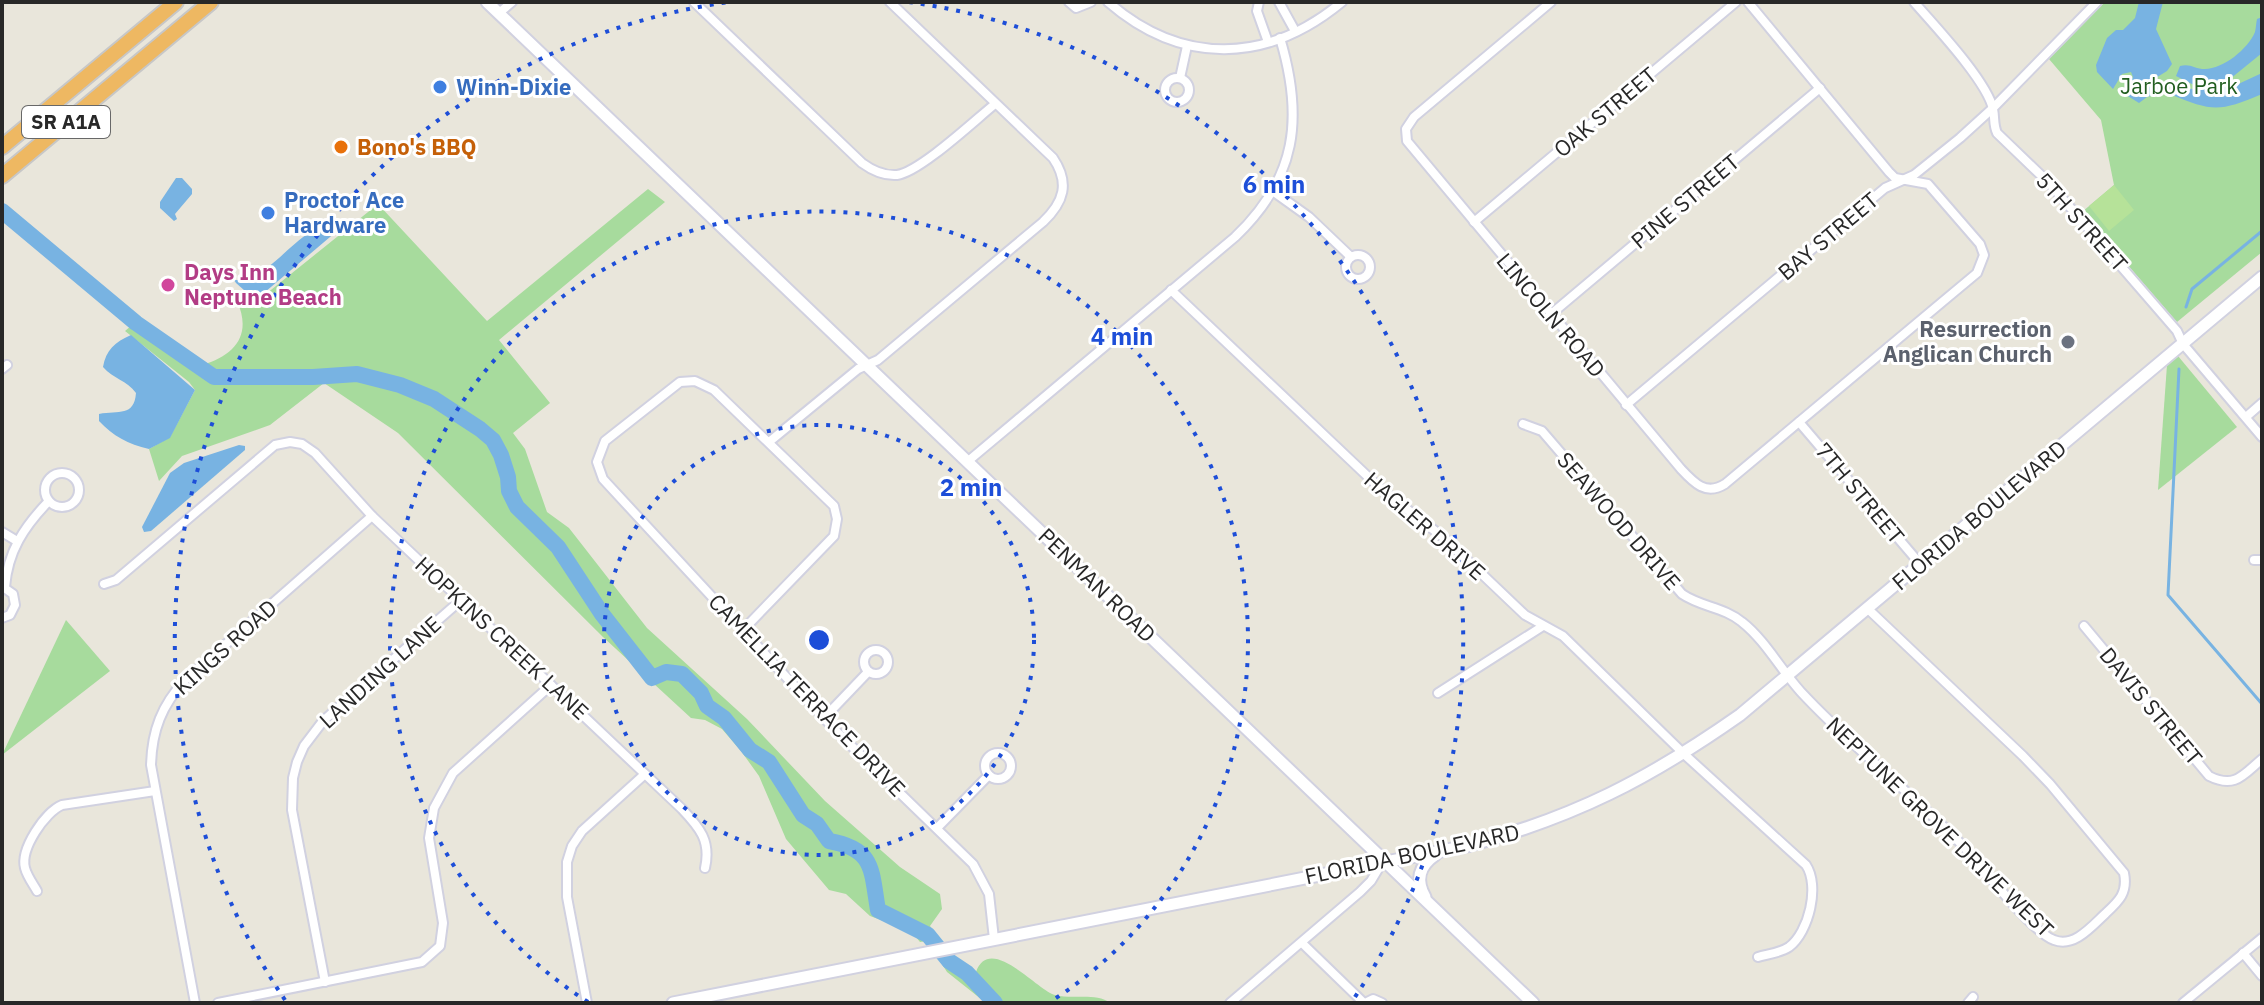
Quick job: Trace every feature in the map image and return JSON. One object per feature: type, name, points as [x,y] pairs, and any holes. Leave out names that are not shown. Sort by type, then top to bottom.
[{"type":"highway","name":"SR A1A","points":[[2,147],[176,2]]},
{"type":"highway","name":"SR A1A","points":[[2,176],[211,2]]},
{"type":"street","name":"PENMAN ROAD","points":[[487,2],[1533,1003]]},
{"type":"street","points":[[499,13],[512,2]]},
{"type":"street","points":[[694,2],[862,163],[879,173],[908,173],[995,104]]},
{"type":"street","points":[[743,630],[834,536],[836,511],[769,442],[858,369],[878,360],[1043,222],[1054,211],[1063,189],[1063,176],[1053,158],[890,2]]},
{"type":"street","points":[[1069,2],[1076,8],[1091,2]]},
{"type":"street","points":[[1108,2],[1149,32],[1187,46],[1222,49],[1280,38],[1321,18],[1342,2]]},
{"type":"street","points":[[1259,2],[1257,11],[1268,42]]},
{"type":"street","points":[[1279,2],[1295,31]]},
{"type":"street","name":"LINCOLN ROAD","points":[[1551,2],[1414,117],[1406,129],[1407,141],[1550,315],[1696,485],[1710,489],[1725,484],[1799,422]]},
{"type":"street","name":"OAK STREET","points":[[1474,222],[1736,2]]},
{"type":"street","points":[[1748,2],[1889,172],[1895,178],[1928,184],[1980,244],[1984,255],[1977,273],[1799,422]]},
{"type":"street","name":"BAY STREET","points":[[1626,405],[1885,188],[1914,175],[1993,108],[2097,2]]},
{"type":"street","name":"5TH STREET","points":[[1917,3],[1972,71],[1993,108],[1992,123],[1997,133],[2049,183],[2119,262],[2262,437]]},
{"type":"street","points":[[967,462],[1235,237],[1266,204],[1274,192],[1288,153],[1293,117],[1290,74],[1280,38]]},
{"type":"street","points":[[1180,78],[1187,46]]},
{"type":"street","name":"PINE STREET","points":[[1550,315],[1820,88]]},
{"type":"street","points":[[1274,192],[1309,217],[1351,257]]},
{"type":"street","name":"FLORIDA BOULEVARD","points":[[673,1003],[1441,851],[1504,836],[1580,809],[1684,754],[1740,715],[2262,277]]},
{"type":"street","name":"HAGLER DRIVE","points":[[1171,290],[1382,490],[1437,532],[1525,615],[1563,636],[1684,754],[1797,855],[1811,873],[1813,894],[1798,938],[1781,951],[1758,957]]},
{"type":"street","name":"CAMELLIA TERRACE DRIVE","points":[[769,442],[714,390],[707,385],[688,381],[673,386],[624,423],[605,441],[597,462],[609,487],[824,718],[938,827],[979,872],[989,894],[994,939]]},
{"type":"street","points":[[2246,417],[2262,403]]},
{"type":"street","name":"7TH STREET","points":[[1799,422],[1921,565]]},
{"type":"street","name":"SEAWOOD DRIVE","points":[[1523,424],[1542,431],[1682,594],[1744,622],[1788,676]]},
{"type":"street","name":"HOPKINS CREEK LANE","points":[[104,584],[116,580],[266,451],[275,445],[290,442],[302,444],[315,453],[372,516],[682,809],[705,836],[708,852],[705,868]]},
{"type":"street","points":[[58,472],[71,474],[79,483],[79,495],[72,505],[59,508],[48,502],[44,490],[48,478],[58,472]]},
{"type":"street","points":[[2,618],[10,615],[15,605],[13,594],[3,587],[7,564],[17,541],[48,502]]},
{"type":"street","name":"KINGS ROAD","points":[[195,1003],[151,765],[155,729],[173,693],[372,516]]},
{"type":"street","points":[[2,532],[17,541]]},
{"type":"street","name":"LANDING LANE","points":[[325,982],[292,810],[297,762],[304,746],[323,721],[461,600]]},
{"type":"street","name":"NEPTUNE GROVE DRIVE WEST","points":[[1788,676],[1963,847],[2035,926],[2051,940],[2068,941],[2079,937],[2120,900],[2125,891],[2124,873],[2023,756],[1868,609]]},
{"type":"street","points":[[1438,693],[1543,626]]},
{"type":"street","name":"DAVIS STREET","points":[[2084,626],[2209,776],[2231,782],[2262,759]]},
{"type":"street","points":[[824,718],[868,672]]},
{"type":"street","points":[[218,1003],[422,962],[440,946],[443,923],[429,838],[434,808],[453,773],[551,685]]},
{"type":"street","points":[[587,1003],[567,897],[567,862],[572,846],[582,831],[645,774]]},
{"type":"street","points":[[938,827],[989,775]]},
{"type":"street","points":[[37,891],[24,868],[25,855],[40,823],[52,810],[62,805],[155,791]]},
{"type":"street","points":[[1432,907],[1419,887],[1419,874],[1423,865],[1441,851]]},
{"type":"street","points":[[1230,1003],[1360,892],[1383,861]]},
{"type":"street","points":[[2183,1003],[2262,938]]},
{"type":"street","points":[[1302,943],[1365,1003],[1373,999],[1382,1003]]},
{"type":"street","points":[[2243,953],[2262,976]]},
{"type":"green space","name":"Jarboe Park","points":[[2105,2],[2262,2],[2262,252],[2177,322],[2082,212],[2114,185],[2101,120],[2049,59]]},
{"type":"green space","points":[[2114,185],[2134,210],[2109,231],[2089,206]]},
{"type":"green space","points":[[648,189],[665,202],[499,340],[550,403],[513,433],[525,449],[547,512],[569,528],[647,628],[747,719],[825,801],[900,867],[940,894],[942,909],[930,926],[940,939],[920,942],[911,931],[870,916],[846,894],[829,890],[786,839],[759,776],[722,729],[705,720],[691,718],[603,637],[398,433],[324,383],[270,425],[182,456],[159,481],[149,449],[170,437],[195,390],[125,331],[138,320],[202,365],[214,361],[238,342],[243,324],[237,301],[244,295],[256,302],[378,204],[487,321]]},
{"type":"green space","points":[[2178,356],[2237,427],[2158,490],[2167,365]]},
{"type":"green space","points":[[66,620],[110,671],[2,755]]},
{"type":"green space","points":[[958,958],[976,972],[983,962],[992,959],[1003,961],[1055,995],[1098,998],[1111,1003],[986,1003],[947,972],[940,961]]},
{"type":"water","points":[[2139,2],[2163,2],[2156,29],[2172,64],[2154,79],[2160,93],[2139,103],[2123,93],[2133,77],[2131,72],[2122,74],[2113,89],[2097,72],[2096,65],[2107,38],[2116,30],[2123,30],[2135,18]]},
{"type":"water","points":[[2262,17],[2262,53],[2230,79],[2234,86],[2262,73],[2262,94],[2216,108],[2170,94],[2175,88],[2194,89],[2194,85],[2176,76],[2180,66],[2205,69],[2227,62],[2247,45],[2255,32],[2257,19]]},
{"type":"water","points":[[176,178],[182,178],[192,189],[192,194],[175,214],[177,219],[174,221],[160,208],[160,202]]},
{"type":"water","points":[[345,220],[343,226],[258,298],[253,298],[234,280],[245,279],[264,270],[309,233]]},
{"type":"water","points":[[131,335],[195,390],[170,438],[149,449],[121,439],[99,421],[99,414],[124,411],[135,401],[136,393],[103,367],[112,347]]},
{"type":"water","points":[[239,445],[245,446],[245,450],[151,531],[144,532],[142,527],[170,473],[184,463]]},
{"type":"waterway","points":[[2,211],[136,323],[214,377],[357,374],[400,385],[434,399],[480,429],[493,440],[501,455],[509,491],[517,507],[558,547],[602,614],[652,678],[666,672],[682,674],[701,693],[707,706],[724,718],[750,750],[769,762],[803,815],[817,824],[829,841],[863,856],[872,873],[878,910],[928,935],[949,961],[967,973],[995,1003]]},
{"type":"waterway","points":[[2186,307],[2192,289],[2262,231]]},
{"type":"waterway","points":[[2179,369],[2168,595],[2262,704]]},
{"type":"place","name":"Winn-Dixie","points":[[440,87]]},
{"type":"place","name":"Bono's BBQ","points":[[341,147]]},
{"type":"place","name":"Proctor Ace Hardware","points":[[268,213]]},
{"type":"place","name":"Days Inn Neptune Beach","points":[[168,285]]},
{"type":"place","name":"Resurrection Anglican Church","points":[[2068,342]]}]
